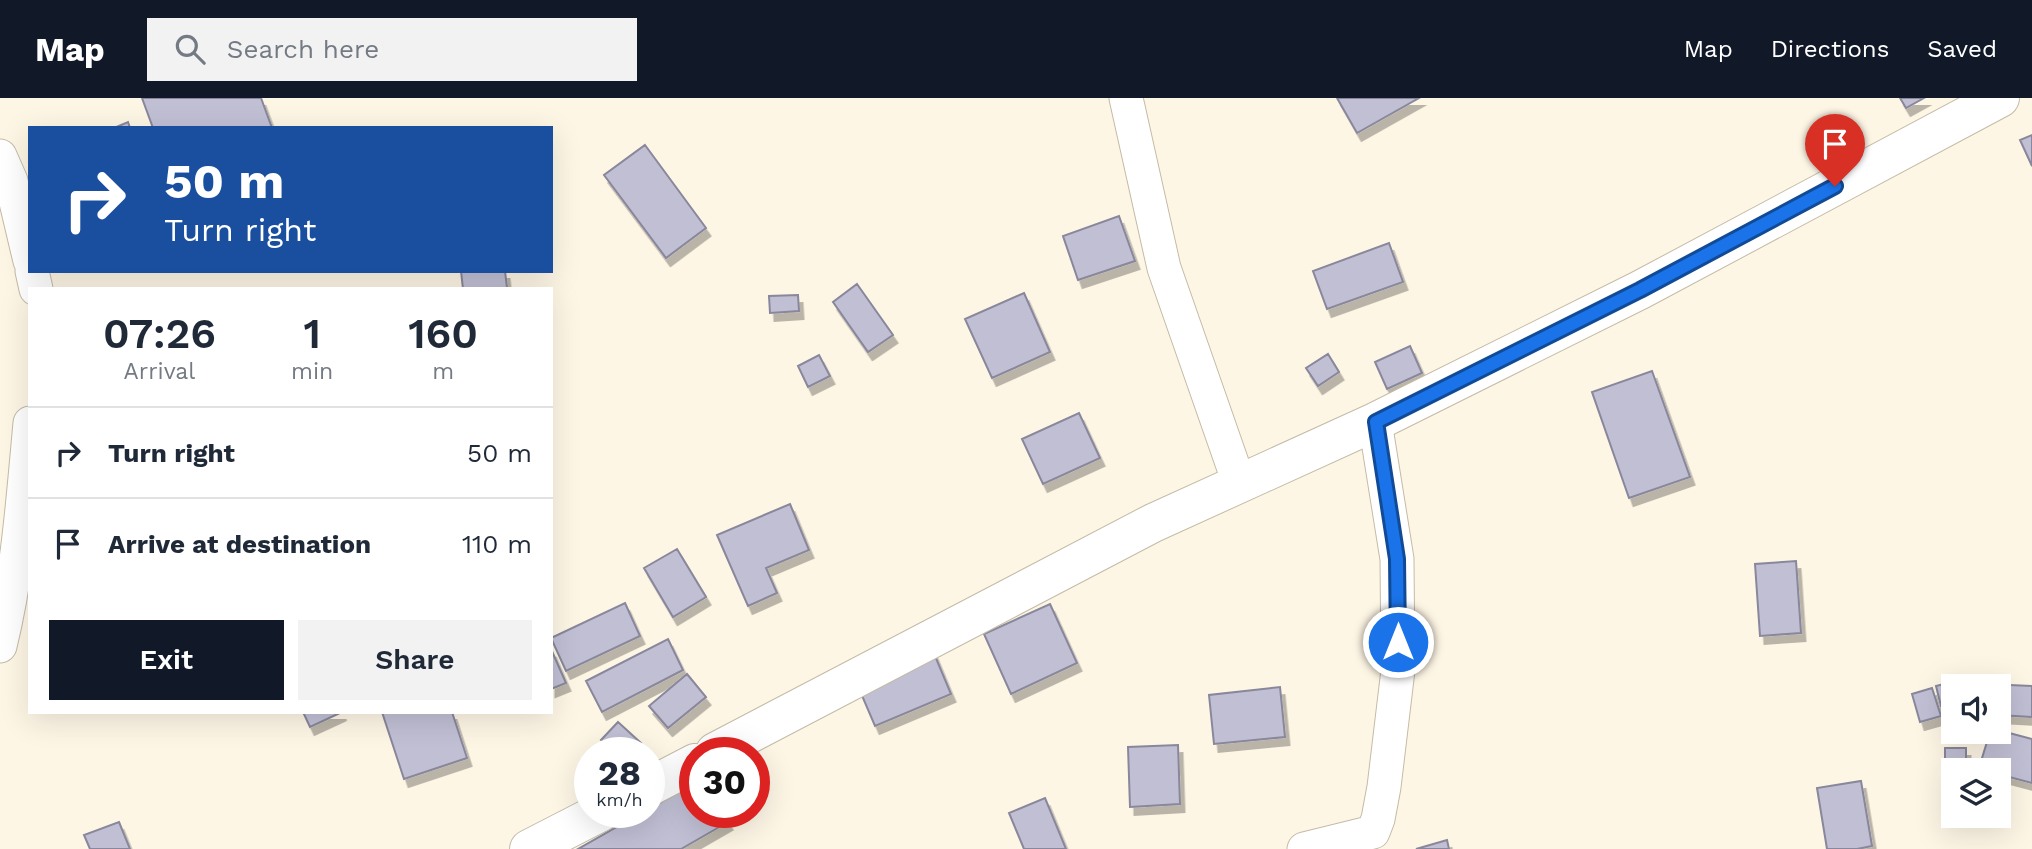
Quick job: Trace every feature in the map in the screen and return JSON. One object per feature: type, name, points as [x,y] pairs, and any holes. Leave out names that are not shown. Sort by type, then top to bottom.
[{"type":"street","points":[[1126,98],[1164,268],[1239,483]]},
{"type":"street","points":[[744,737],[1153,523],[1376,422],[1640,290],[2000,98]]},
{"type":"street","points":[[0,156],[11,181],[28,253]]},
{"type":"street","points":[[1304,849],[1373,832],[1384,787],[1398,670],[1397,559],[1376,422]]},
{"type":"street","points":[[0,646],[21,523],[28,445]]},
{"type":"street","points":[[530,849],[574,826]]},
{"type":"building","points":[[142,98],[261,98],[271,126],[152,126]]},
{"type":"building","points":[[1337,98],[1419,98],[1357,133]]},
{"type":"building","points":[[1900,98],[1924,98],[1906,108]]},
{"type":"building","points":[[2032,135],[2032,166],[2020,140]]},
{"type":"building","points":[[645,145],[706,228],[666,258],[604,175]]},
{"type":"building","points":[[1119,216],[1135,261],[1078,280],[1063,236]]},
{"type":"building","points":[[1389,243],[1403,282],[1327,309],[1313,271]]},
{"type":"building","points":[[461,273],[505,273],[507,287],[463,287]]},
{"type":"building","points":[[857,284],[893,335],[868,352],[833,302]]},
{"type":"building","points":[[1024,293],[1050,352],[992,378],[965,319]]},
{"type":"building","points":[[798,295],[799,311],[770,313],[769,296]]},
{"type":"building","points":[[1410,346],[1422,373],[1387,389],[1375,362]]},
{"type":"building","points":[[1328,354],[1339,372],[1318,386],[1306,368]]},
{"type":"building","points":[[819,355],[830,376],[808,387],[798,366]]},
{"type":"building","points":[[1652,371],[1690,477],[1629,498],[1592,392]]},
{"type":"building","points":[[1079,413],[1100,458],[1043,484],[1022,439]]},
{"type":"building","points":[[790,504],[809,550],[766,568],[777,593],[748,606],[717,535]]},
{"type":"building","points":[[677,549],[706,597],[673,617],[644,568]]},
{"type":"building","points":[[1796,561],[1801,633],[1760,636],[1755,564]]},
{"type":"building","points":[[625,603],[640,636],[566,671],[553,637]]},
{"type":"building","points":[[1050,604],[1077,663],[1011,694],[984,634]]},
{"type":"building","points":[[668,639],[683,670],[602,712],[586,681]]},
{"type":"building","points":[[933,651],[951,694],[875,726],[857,684]]},
{"type":"building","points":[[553,654],[566,683],[553,688]]},
{"type":"building","points":[[687,674],[706,697],[668,728],[649,706]]},
{"type":"building","points":[[1941,685],[1941,706],[1936,686]]},
{"type":"building","points":[[2011,685],[2032,686],[2032,717],[2011,716]]},
{"type":"building","points":[[1280,687],[1285,737],[1214,744],[1209,695]]},
{"type":"building","points":[[1932,688],[1941,716],[1920,722],[1912,694]]},
{"type":"building","points":[[304,714],[338,714],[310,727]]},
{"type":"building","points":[[383,714],[453,714],[467,758],[404,779]]},
{"type":"building","points":[[618,722],[634,737],[604,737]]},
{"type":"building","points":[[2011,733],[2032,739],[2032,783],[2011,777],[2011,758],[1982,758],[1986,744],[2011,744]]},
{"type":"building","points":[[1178,745],[1180,804],[1130,807],[1128,747]]},
{"type":"building","points":[[1945,748],[1966,748],[1966,758],[1945,758]]},
{"type":"building","points":[[1861,781],[1872,846],[1827,849],[1817,788]]},
{"type":"building","points":[[679,792],[679,828],[718,828],[681,849],[578,849],[615,828],[665,828],[665,800]]},
{"type":"building","points":[[1045,798],[1066,849],[1024,849],[1009,813]]},
{"type":"building","points":[[119,822],[130,849],[90,849],[84,835]]},
{"type":"building","points":[[1447,840],[1449,849],[1416,849]]},
{"type":"route","points":[[1398,642],[1397,559],[1376,422],[1640,290],[1835,186]]}]
